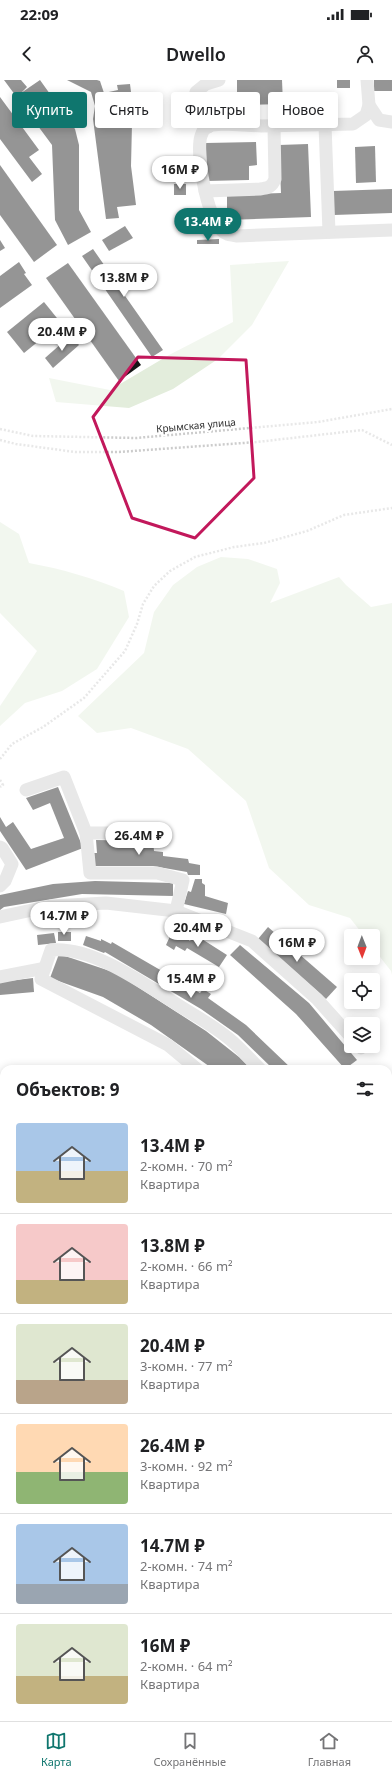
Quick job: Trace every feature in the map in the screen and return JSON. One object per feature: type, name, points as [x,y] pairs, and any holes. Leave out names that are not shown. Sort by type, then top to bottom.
[{"type":"street","points":[[196,92],[206,84],[219,80]]},
{"type":"street","points":[[338,125],[353,124],[366,115],[369,105],[367,80]]},
{"type":"street","points":[[369,105],[379,120],[392,122]]},
{"type":"street","points":[[206,128],[204,129],[200,142],[203,185],[220,229],[227,234],[237,236],[392,230]]},
{"type":"street","points":[[205,191],[260,189],[268,188],[272,185],[275,179],[274,128]]},
{"type":"street","points":[[325,128],[329,232]]},
{"type":"street","points":[[192,227],[217,222]]},
{"type":"street","points":[[26,790],[64,777],[86,833],[90,874],[157,873],[183,880],[176,911]]},
{"type":"street","points":[[86,833],[151,833]]},
{"type":"street","points":[[0,848],[2,848],[12,864],[5,881],[0,886]]},
{"type":"street","points":[[0,917],[51,906],[106,903],[176,911],[252,941],[317,999],[344,1029]]},
{"type":"street","points":[[192,1065],[168,1045],[41,979],[51,950],[62,949],[74,951],[118,968],[206,1022],[233,1042],[256,1065]]},
{"type":"street","points":[[0,977],[45,968]]},
{"type":"path","name":"Крымская улица","points":[[0,428],[33,436],[136,438],[318,422],[392,409]]},
{"type":"path","points":[[0,440],[16,444],[75,452],[119,452],[257,442],[362,430],[392,445]]},
{"type":"path","points":[[0,759],[12,744],[44,728],[84,698],[126,651],[143,604],[154,586],[170,571],[195,557],[234,547],[271,541],[306,531],[344,516],[392,508]]},
{"type":"path","points":[[0,780],[3,785],[0,787]]},
{"type":"highlighted area","points":[[138,357],[246,360],[254,478],[195,538],[132,518],[93,417]]},
{"type":"green space","points":[[289,261],[252,325],[218,359],[173,389],[129,408],[56,402],[49,378],[110,390],[169,355],[233,322],[230,265]]},
{"type":"green space","points":[[0,522],[19,534],[29,563],[77,574],[124,591],[129,617],[97,669],[62,691],[25,703],[0,726],[0,706],[37,651],[0,613]]},
{"type":"green space","points":[[221,557],[248,559],[277,569],[280,583],[270,603],[339,577],[371,607],[392,603],[392,975],[391,971],[380,957],[380,929],[359,929],[350,918],[309,905],[269,868],[246,801],[188,749],[131,728],[97,733],[78,716],[144,653],[154,612],[173,585],[197,567]]},
{"type":"building","points":[[4,80],[21,80],[27,87],[22,92],[13,92]]},
{"type":"building","points":[[40,80],[49,92],[22,92]]},
{"type":"building","points":[[67,80],[100,81],[104,92],[95,92],[95,106],[91,92]]},
{"type":"building","points":[[237,80],[282,80],[282,92],[268,92],[268,104],[260,104],[260,92],[237,92]]},
{"type":"building","points":[[337,80],[350,80],[350,88],[337,88]]},
{"type":"building","points":[[374,80],[392,80],[392,91],[374,91]]},
{"type":"building","points":[[130,84],[131,92],[109,92],[118,90],[117,85]]},
{"type":"building","points":[[0,97],[12,113],[12,128],[23,128],[39,150],[29,157],[42,174],[32,182],[0,139]]},
{"type":"building","points":[[95,106],[95,128],[132,128],[131,166],[136,205],[117,207],[119,218],[106,219],[93,119]]},
{"type":"building","points":[[39,128],[74,128],[79,145],[79,210],[91,232],[68,245],[55,220],[52,145]]},
{"type":"building","points":[[256,142],[257,165],[249,166],[249,180],[207,181],[206,143]]},
{"type":"building","points":[[308,144],[311,217],[227,220],[227,195],[281,193],[279,145]]},
{"type":"building","points":[[375,146],[376,182],[356,183],[355,147]]},
{"type":"building","points":[[0,165],[57,245],[34,262],[0,215]]},
{"type":"building","points":[[174,184],[186,184],[186,195],[174,195]]},
{"type":"building","points":[[392,189],[392,213],[334,215],[333,191]]},
{"type":"building","points":[[125,226],[133,238],[109,251],[102,240]]},
{"type":"building","points":[[219,239],[219,244],[197,244],[197,240]]},
{"type":"building","points":[[0,240],[5,248],[0,251]]},
{"type":"building","points":[[93,249],[116,282],[141,266],[148,276],[123,293],[163,350],[152,357],[82,256]]},
{"type":"building","points":[[19,262],[26,273],[24,274],[32,285],[0,308],[0,276]]},
{"type":"building","points":[[68,263],[141,365],[119,381],[46,278]]},
{"type":"building","points":[[44,302],[61,323],[24,353],[7,332]]},
{"type":"building","points":[[71,335],[79,345],[53,368],[45,358]]},
{"type":"building","points":[[58,787],[83,848],[26,870],[0,831],[0,817],[6,827],[13,822],[31,849],[64,838],[50,803],[33,810],[26,798]]},
{"type":"building","points":[[96,840],[153,841],[154,851],[163,852],[163,856],[188,859],[189,863],[200,865],[200,875],[188,875],[187,872],[153,866],[95,866],[94,853],[97,853]]},
{"type":"building","points":[[195,879],[202,879],[202,883],[205,885],[205,896],[228,903],[226,914],[184,904],[188,891],[191,892]]},
{"type":"building","points":[[95,881],[173,883],[173,896],[82,894],[4,907],[0,910],[0,895],[53,884]]},
{"type":"building","points":[[268,927],[337,987],[326,999],[258,939]]},
{"type":"building","points":[[58,932],[71,932],[71,941],[58,941]]},
{"type":"building","points":[[54,933],[56,943],[38,945],[37,935]]},
{"type":"building","points":[[171,934],[181,939],[184,936],[190,941],[194,934],[227,955],[219,967],[187,948],[185,951],[176,946],[174,950],[166,945]]},
{"type":"building","points":[[86,936],[101,941],[101,939],[111,944],[112,942],[200,993],[203,989],[211,994],[208,998],[246,1025],[288,1065],[269,1065],[238,1035],[201,1009],[105,952],[104,953],[83,945]]},
{"type":"building","points":[[240,945],[309,1003],[344,1045],[344,1053],[351,1053],[357,1060],[350,1065],[341,1065],[296,1014],[230,955]]},
{"type":"building","points":[[59,954],[116,973],[206,1031],[247,1065],[207,1065],[151,1025],[103,997],[50,978]]},
{"type":"building","points":[[33,978],[34,992],[0,995],[0,982]]}]
